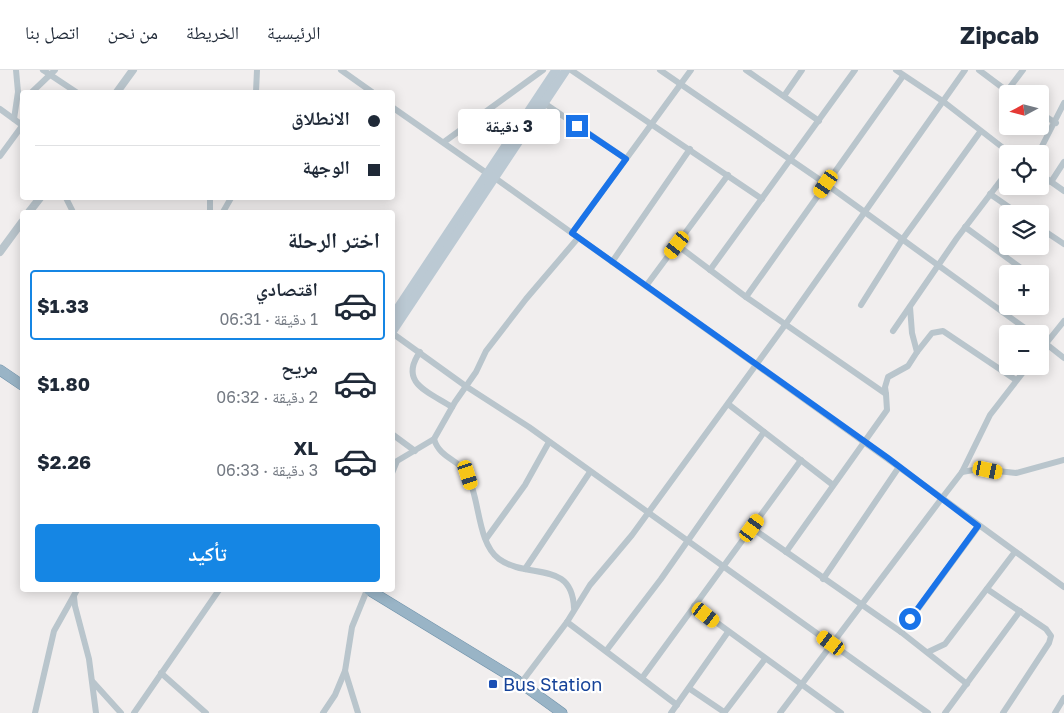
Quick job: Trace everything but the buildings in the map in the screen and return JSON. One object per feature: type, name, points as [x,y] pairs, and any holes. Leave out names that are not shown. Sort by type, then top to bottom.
[{"type":"highway","points":[[0,370],[20,384]]},
{"type":"highway","points":[[371,592],[521,683],[562,713]]},
{"type":"main road","points":[[395,313],[544,103],[558,72]]},
{"type":"main road","points":[[395,327],[558,72]]},
{"type":"street","points":[[14,119],[18,82],[16,70]]},
{"type":"street","points":[[43,70],[53,72],[74,90]]},
{"type":"street","points":[[118,90],[132,70]]},
{"type":"street","points":[[256,90],[258,70]]},
{"type":"street","points":[[341,70],[369,90]]},
{"type":"street","points":[[444,142],[543,70]]},
{"type":"street","points":[[571,70],[651,122],[762,199]]},
{"type":"street","points":[[660,70],[826,184],[1020,325]]},
{"type":"street","points":[[572,233],[651,122],[691,70]]},
{"type":"street","points":[[747,70],[819,121]]},
{"type":"street","points":[[784,96],[802,70]]},
{"type":"street","points":[[710,270],[855,70]]},
{"type":"street","points":[[896,70],[944,102],[999,145]]},
{"type":"street","points":[[521,683],[567,622],[600,571],[648,513],[728,404],[965,70]]},
{"type":"street","points":[[979,70],[999,85]]},
{"type":"street","points":[[1014,85],[1023,70]]},
{"type":"street","points":[[34,90],[53,72]]},
{"type":"street","points":[[746,298],[903,76]]},
{"type":"street","points":[[16,108],[20,103]]},
{"type":"street","points":[[544,103],[626,159]]},
{"type":"street","points":[[1043,145],[1062,114],[1064,104]]},
{"type":"street","points":[[0,109],[20,124]]},
{"type":"street","points":[[395,109],[756,364],[942,498],[1014,553],[1064,587]]},
{"type":"street","points":[[1049,119],[1056,123]]},
{"type":"street","points":[[0,156],[20,129]]},
{"type":"street","points":[[861,306],[902,240],[980,132]]},
{"type":"street","points":[[612,262],[690,149]]},
{"type":"street","points":[[1064,162],[1051,182],[1064,191]]},
{"type":"street","points":[[646,286],[728,175]]},
{"type":"street","points":[[893,331],[965,227],[999,182]]},
{"type":"street","points":[[990,194],[1006,205]]},
{"type":"street","points":[[31,210],[38,200]]},
{"type":"street","points":[[0,252],[20,225]]},
{"type":"street","points":[[965,227],[1017,265]]},
{"type":"street","points":[[1049,234],[1064,244]]},
{"type":"street","points":[[395,466],[397,461],[434,439],[452,407],[467,387],[486,351],[526,299],[578,238]]},
{"type":"street","points":[[677,245],[746,298],[886,394]]},
{"type":"street","points":[[910,306],[912,333],[917,352]]},
{"type":"street","points":[[1049,340],[1064,321]]},
{"type":"street","points":[[786,552],[887,410],[885,387],[888,377],[908,366],[932,333],[943,332],[1016,380]]},
{"type":"street","points":[[395,334],[928,713]]},
{"type":"street","points":[[1049,346],[1064,358]]},
{"type":"street","points":[[420,352],[412,364],[411,373],[415,382],[452,407]]},
{"type":"street","points":[[780,713],[962,472],[984,424],[1020,375]]},
{"type":"street","points":[[728,404],[833,485]]},
{"type":"street","points":[[606,651],[764,432]]},
{"type":"street","points":[[395,436],[415,451]]},
{"type":"street","points":[[434,439],[440,452],[468,475],[486,539],[497,558],[525,569],[562,578],[571,591],[574,609]]},
{"type":"street","points":[[486,539],[525,485],[549,442]]},
{"type":"street","points":[[642,678],[801,460]]},
{"type":"street","points":[[962,472],[979,469],[1016,473],[1064,460]]},
{"type":"street","points":[[823,579],[899,467]]},
{"type":"street","points":[[525,569],[590,472]]},
{"type":"street","points":[[901,632],[978,526]]},
{"type":"street","points":[[752,528],[901,632],[967,684]]},
{"type":"street","points":[[928,652],[945,644],[1014,553]]},
{"type":"street","points":[[987,590],[1046,629],[1051,639],[1003,713]]},
{"type":"street","points":[[134,713],[218,592]]},
{"type":"street","points":[[323,713],[335,696],[345,671],[352,627],[367,592]]},
{"type":"street","points":[[76,593],[74,606],[84,638],[93,682],[96,713]]},
{"type":"street","points":[[35,713],[54,631],[76,593]]},
{"type":"street","points":[[694,606],[839,712]]},
{"type":"street","points":[[946,713],[1020,611]]},
{"type":"street","points":[[567,622],[677,705]]},
{"type":"street","points":[[671,713],[690,689],[728,632]]},
{"type":"street","points":[[690,689],[724,712],[764,659]]},
{"type":"street","points":[[345,671],[358,713]]},
{"type":"street","points":[[161,673],[206,713]]},
{"type":"street","points":[[93,682],[121,713]]},
{"type":"street","points":[[1055,713],[1064,698]]},
{"type":"place","name":"Bus Station","points":[[493,684]]},
{"type":"route","points":[[577,126],[626,159],[572,233],[888,458],[978,526],[910,619]]}]
